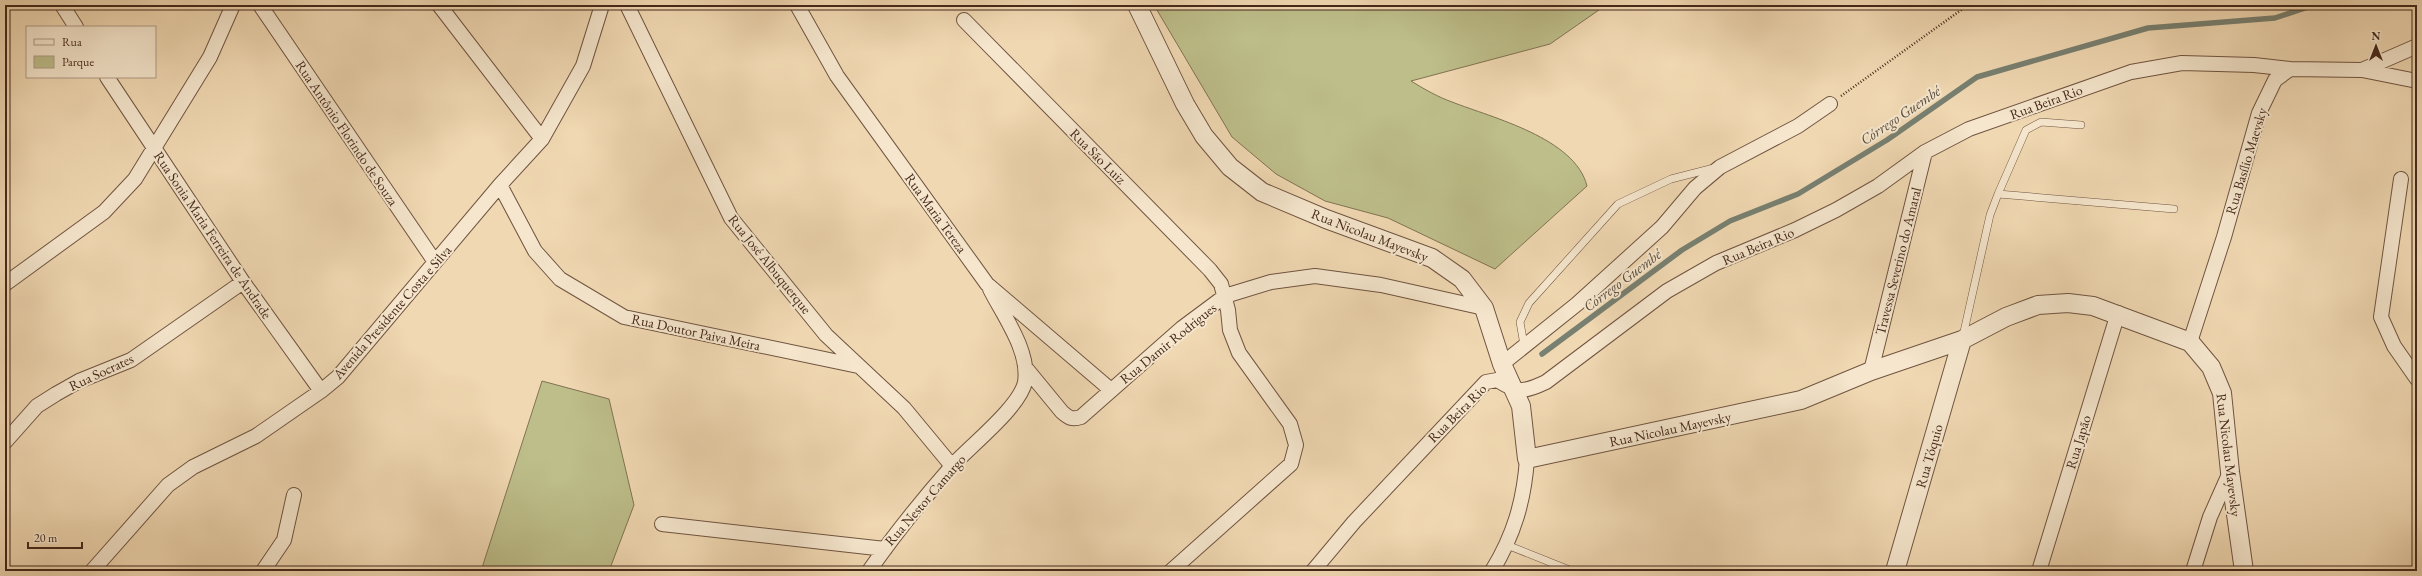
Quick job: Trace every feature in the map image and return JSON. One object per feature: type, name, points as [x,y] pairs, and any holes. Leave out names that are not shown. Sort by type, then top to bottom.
[{"type":"street","points":[[62,5],[75,26]]},
{"type":"street","points":[[7,277],[104,212],[134,179],[155,150],[210,58],[233,5]]},
{"type":"street","name":"Rua Antônio Florindo de Souza","points":[[260,5],[435,262]]},
{"type":"street","points":[[439,5],[542,139]]},
{"type":"street","name":"Avenida Presidente Costa e Silva","points":[[92,571],[168,484],[194,467],[256,436],[322,391],[338,377],[500,185],[542,139],[583,66],[602,5]]},
{"type":"street","name":"Rua José Albuquerque","points":[[627,5],[731,218],[826,335],[904,408],[952,466]]},
{"type":"street","name":"Rua Maria Tereza","points":[[797,5],[837,76],[987,284],[1111,390]]},
{"type":"street","name":"Rua Nicolau Mayevsky","points":[[1137,5],[1185,104],[1204,136],[1230,167],[1262,192],[1326,219],[1432,258],[1462,279],[1484,308],[1502,364],[1521,406],[1527,459],[1801,400],[1871,371],[1962,340],[2006,317],[2038,305],[2068,303],[2093,306],[2118,313],[2190,342],[2211,367],[2222,392],[2230,472],[2244,571]]},
{"type":"street","name":"Rua São Luiz","points":[[964,20],[1210,270],[1221,284],[1225,296],[1230,330],[1239,352],[1290,424],[1296,445],[1291,464],[1281,475],[1171,571]]},
{"type":"street","points":[[2362,70],[2417,46]]},
{"type":"street","name":"Rua Beira Rio","points":[[1313,571],[1354,522],[1486,382],[1497,380],[1514,390],[1531,389],[1546,382],[1667,291],[1716,263],[1795,230],[1836,210],[1878,186],[1925,152],[1969,129],[2131,72],[2182,63],[2254,65],[2290,68]]},
{"type":"street","points":[[2290,68],[2362,70],[2417,81]]},
{"type":"street","name":"Rua Basílio Maevsky","points":[[2190,342],[2224,237],[2259,113],[2275,80],[2290,68]]},
{"type":"street","name":"Rua Sonia Maria Ferreira de Andrade","points":[[108,78],[243,282],[322,391]]},
{"type":"street","points":[[1502,364],[1577,304],[1662,227],[1695,188],[1720,167],[1798,126],[1830,104]]},
{"type":"street","name":"Travessa Severino do Amaral","points":[[1871,371],[1925,152]]},
{"type":"street","points":[[2401,179],[2381,317],[2394,346],[2417,379]]},
{"type":"street","name":"Rua Doutor Paiva Meira","points":[[500,185],[535,251],[560,279],[624,317],[858,366]]},
{"type":"street","name":"Rua Damir Rodrigues","points":[[1025,367],[1052,402],[1069,418],[1081,417],[1182,328],[1225,296],[1271,282],[1315,276],[1381,285],[1484,308]]},
{"type":"street","name":"Rua Socrates","points":[[5,442],[37,406],[79,381],[131,360],[243,282]]},
{"type":"street","name":"Rua Nestor Camargo","points":[[662,524],[885,549],[952,466],[1014,402],[1025,382],[1025,367],[1020,348],[987,284]]},
{"type":"street","name":"Rua Japão","points":[[2039,571],[2118,313]]},
{"type":"street","name":"Rua Tóquio","points":[[1895,571],[1962,340]]},
{"type":"street","points":[[1492,571],[1507,545],[1514,529],[1525,480],[1527,459]]},
{"type":"street","points":[[2193,571],[2210,517],[2230,472]]},
{"type":"street","points":[[263,571],[284,540],[294,495]]},
{"type":"street","points":[[869,571],[885,549]]},
{"type":"lane","points":[[1962,340],[1990,215],[2026,130],[2041,122],[2081,125]]},
{"type":"lane","points":[[1524,345],[1520,322],[1529,303],[1618,204],[1672,179],[1720,167]]},
{"type":"lane","points":[[1998,194],[2174,209]]},
{"type":"lane","points":[[1507,545],[1572,571]]},
{"type":"path","points":[[1830,104],[1968,5]]},
{"type":"green space","points":[[1154,5],[1606,5],[1550,44],[1411,81],[1442,98],[1510,123],[1550,143],[1567,155],[1579,169],[1587,186],[1495,269],[1388,218],[1325,201],[1276,174],[1232,137]]},
{"type":"green space","points":[[542,381],[609,399],[634,505],[609,571],[481,571]]},
{"type":"waterway","name":"Córrego Guembé","points":[[1542,354],[1682,250],[1730,221],[1798,194],[1887,140],[1977,77],[2148,28],[2275,18],[2314,5]]}]
